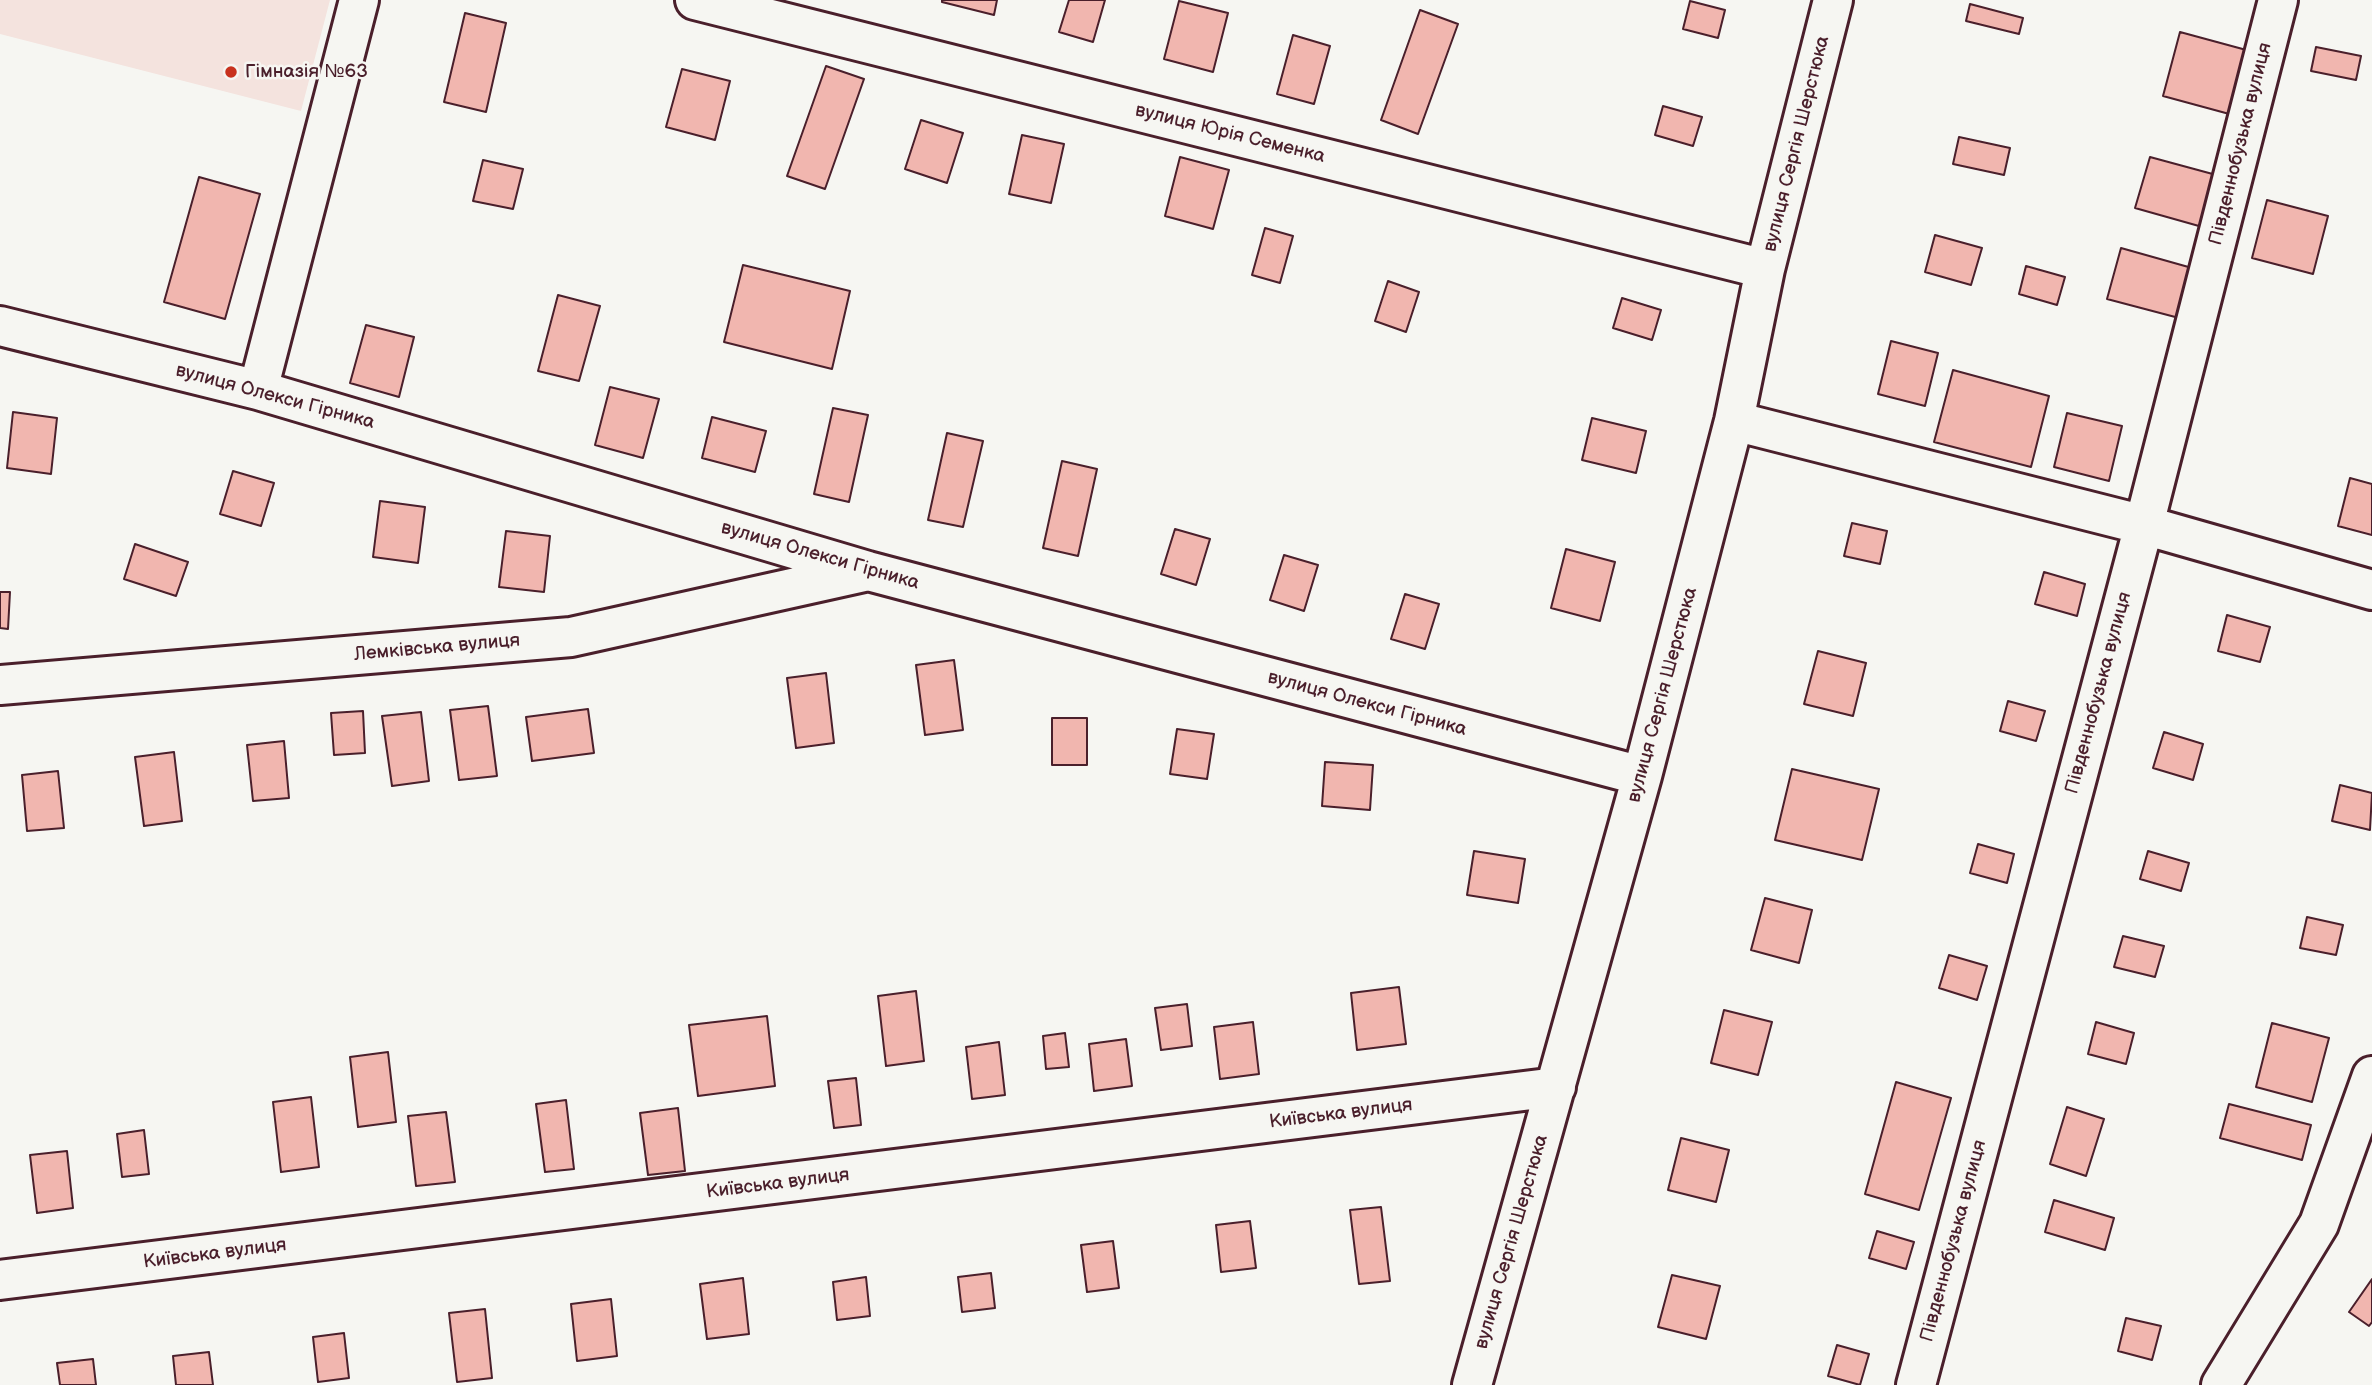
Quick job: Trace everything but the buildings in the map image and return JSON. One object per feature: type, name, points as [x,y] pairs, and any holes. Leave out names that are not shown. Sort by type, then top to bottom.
[{"type":"street","points":[[258,390],[359,0]]},
{"type":"street","name":"вулиця Юрія Семенка","points":[[695,0],[1765,269]]},
{"type":"street","name":"вулиця Сергія Шерстюка","points":[[1472,1385],[1642,776],[1734,421],[1765,269],[1833,0]]},
{"type":"street","name":"Південнобузька вулиця","points":[[1916,1385],[2144,525],[2278,0]]},
{"type":"street","name":"вулиця Олекси Гірника","points":[[0,326],[258,390],[868,571],[1642,776]]},
{"type":"street","points":[[1734,421],[2144,525],[2372,590]]},
{"type":"street","name":"Лемківська вулиця","points":[[0,685],[571,637],[868,571]]},
{"type":"street","points":[[2221,1385],[2319,1224],[2372,1076]]},
{"type":"street","name":"Київська вулиця","points":[[0,1280],[1556,1087]]},
{"type":"shaded area","name":"Гімназія №63","points":[[0,0],[330,0],[301,111],[0,34]]},
{"type":"place","name":"Гімназія №63","points":[[231,72]]}]
